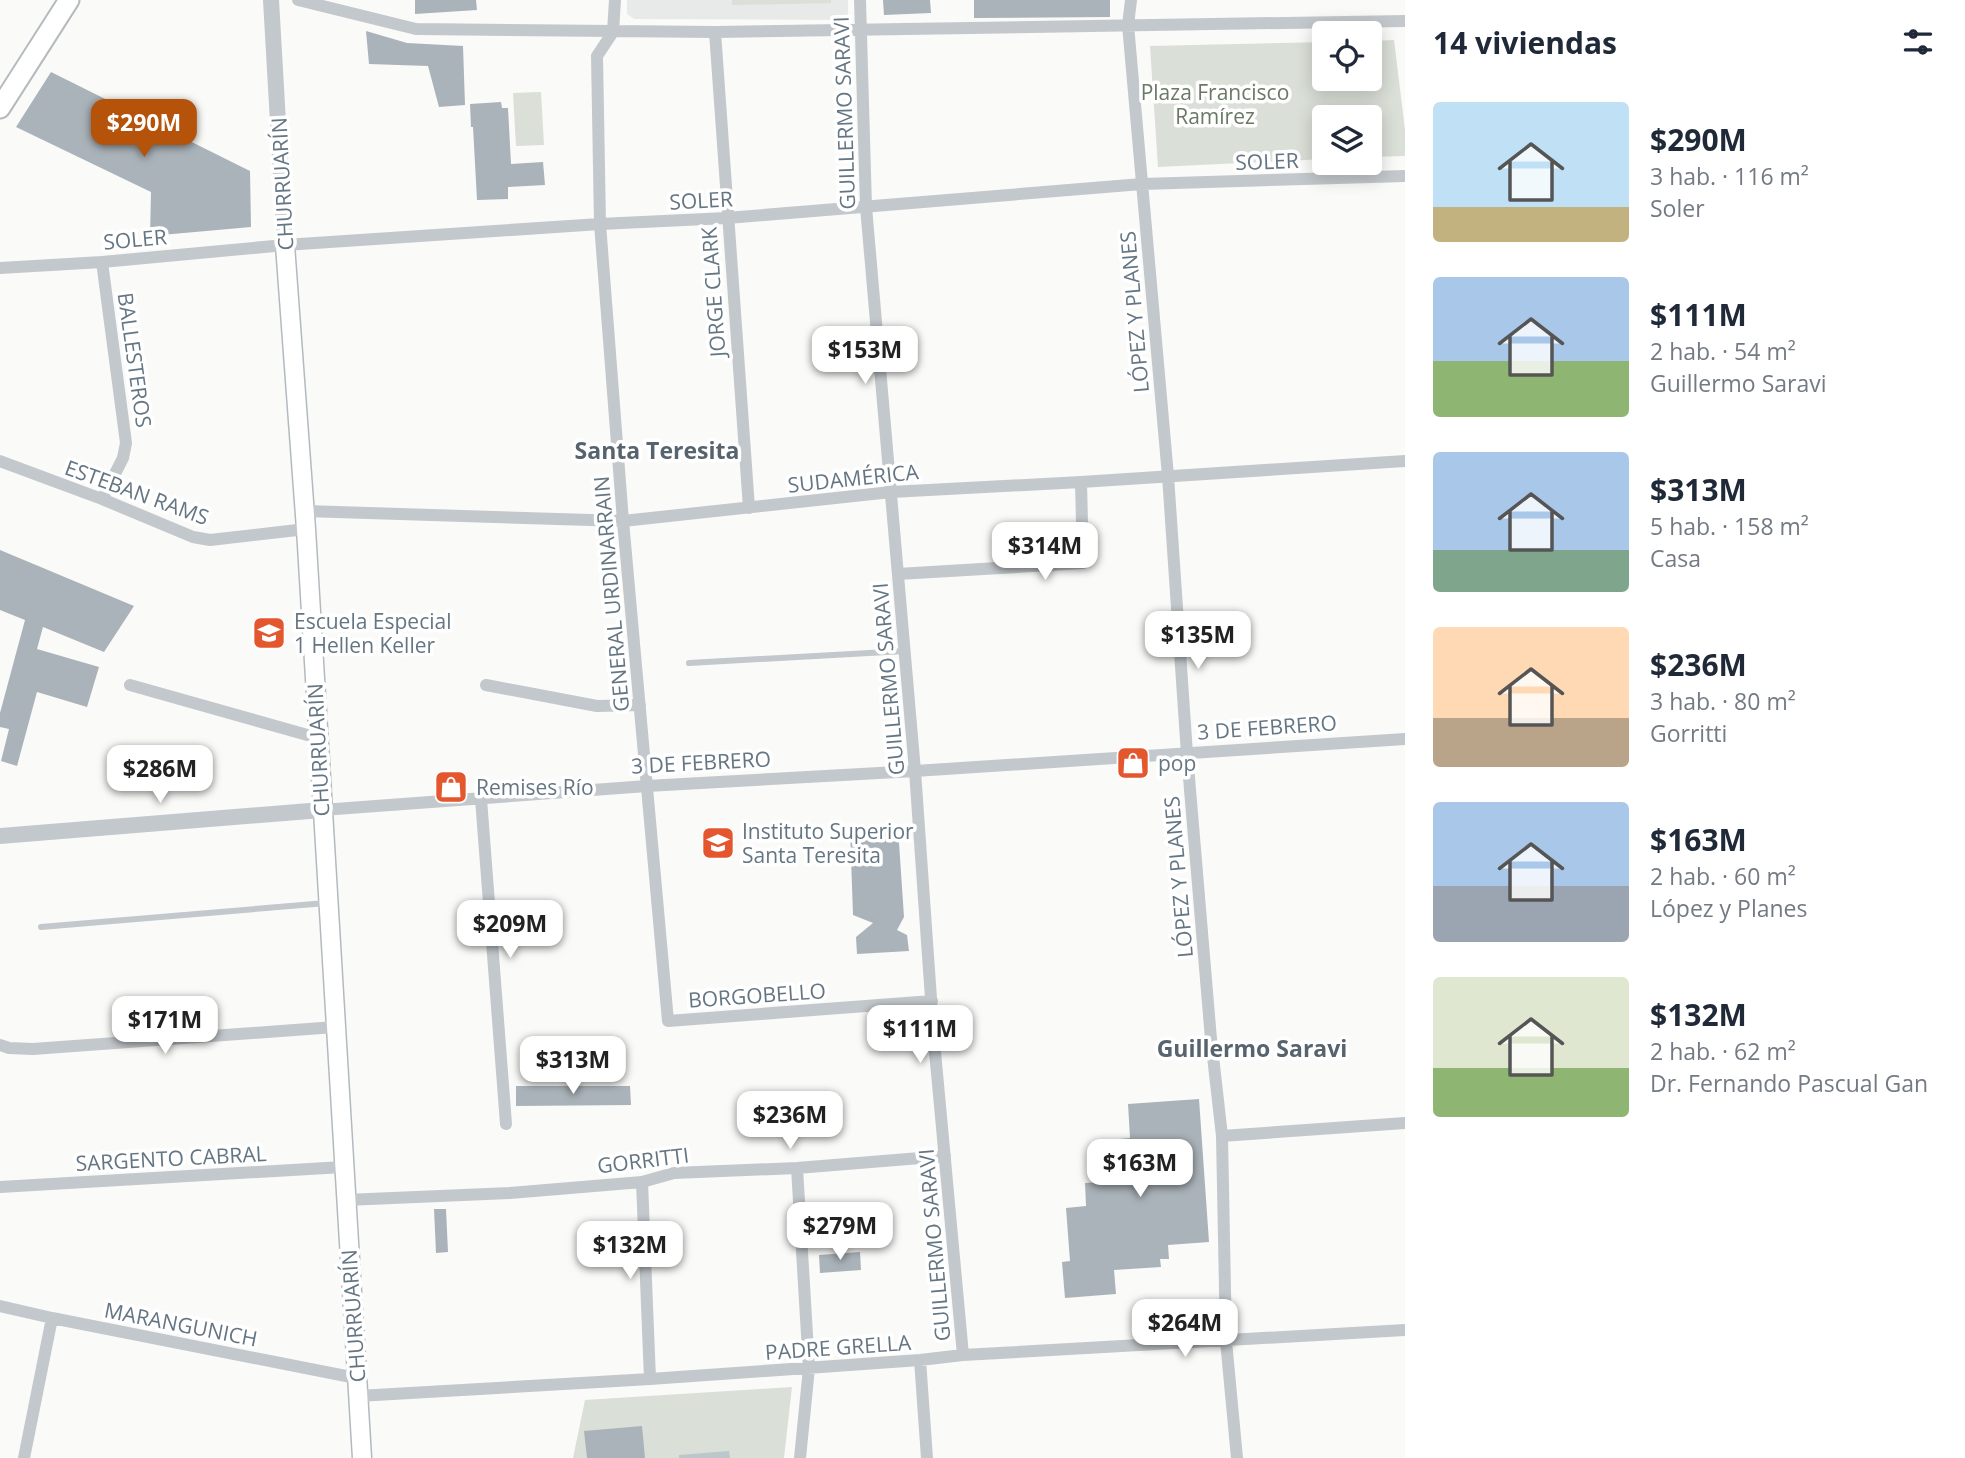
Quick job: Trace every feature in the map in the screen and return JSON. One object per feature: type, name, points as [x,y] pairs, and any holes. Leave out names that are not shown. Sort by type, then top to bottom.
[{"type":"main road","points":[[0,108],[69,0]]},
{"type":"main road","name":"CHURRUARÍN","points":[[285,245],[305,520],[362,1458]]},
{"type":"street","name":"CHURRUARÍN","points":[[271,0],[285,245]]},
{"type":"street","points":[[298,0],[416,29],[614,32],[860,31],[1405,22]]},
{"type":"street","name":"GENERAL URDINARRAIN","points":[[615,0],[614,32],[597,56],[600,224],[623,521],[668,1021]]},
{"type":"street","name":"GUILLERMO SARAVI","points":[[860,0],[866,207],[963,1355]]},
{"type":"street","name":"LÓPEZ Y PLANES","points":[[1131,0],[1128,25],[1168,476],[1187,754],[1211,1039],[1222,1136],[1226,1340],[1237,1458]]},
{"type":"street","name":"JORGE CLARK","points":[[715,32],[749,508]]},
{"type":"street","name":"SOLER","points":[[0,268],[102,262],[285,245],[727,218],[1142,184],[1405,176]]},
{"type":"street","name":"BALLESTEROS","points":[[102,262],[126,443],[123,458],[102,499]]},
{"type":"street","name":"ESTEBAN RAMS","points":[[0,461],[193,537],[210,540],[305,520]]},
{"type":"street","name":"SUDAMÉRICA","points":[[305,520],[623,521],[891,492],[1405,461]]},
{"type":"street","points":[[898,574],[1083,563],[1082,482]]},
{"type":"street","points":[[130,685],[318,738]]},
{"type":"street","points":[[486,685],[597,706],[640,705]]},
{"type":"street","name":"3 DE FEBRERO","points":[[0,836],[647,786],[1405,739]]},
{"type":"street","points":[[481,799],[506,1124]]},
{"type":"street","name":"BORGOBELLO","points":[[668,1021],[932,1001]]},
{"type":"street","points":[[0,1045],[33,1049],[335,1027]]},
{"type":"street","points":[[1222,1136],[1405,1123]]},
{"type":"street","name":"GORRITTI","points":[[346,1200],[510,1193],[642,1182],[674,1173],[797,1168],[945,1156]]},
{"type":"street","name":"SARGENTO CABRAL","points":[[0,1187],[343,1167]]},
{"type":"street","points":[[797,1168],[809,1368],[800,1458]]},
{"type":"street","points":[[642,1182],[650,1379]]},
{"type":"street","name":"MARANGUNICH","points":[[0,1306],[357,1387]]},
{"type":"street","points":[[24,1458],[52,1318]]},
{"type":"street","name":"PADRE GRELLA","points":[[357,1387],[650,1379],[963,1355],[1405,1329]]},
{"type":"street","name":"GUILLERMO SARAVI","points":[[920,1360],[927,1458]]},
{"type":"lane","points":[[689,663],[905,651]]},
{"type":"lane","points":[[41,927],[328,903]]},
{"type":"shaded area","points":[[627,0],[848,0],[848,20],[634,19],[627,14]]},
{"type":"shaded area","points":[[729,1451],[730,1458],[679,1458],[679,1455]]},
{"type":"green space","points":[[732,0],[831,0],[831,3],[732,5]]},
{"type":"green space","name":"Plaza Francisco Ramírez","points":[[1382,40],[1394,40],[1405,130],[1405,156],[1382,157],[1382,105],[1312,105],[1312,160],[1158,167],[1150,46],[1312,42],[1312,91],[1382,91]]},
{"type":"green space","points":[[541,92],[544,145],[516,146],[513,93]]},
{"type":"green space","points":[[792,1387],[784,1458],[573,1458],[585,1400]]},
{"type":"building","points":[[415,0],[476,0],[477,10],[415,14]]},
{"type":"building","points":[[883,0],[930,0],[931,13],[884,15]]},
{"type":"building","points":[[974,0],[1110,0],[1110,17],[974,18]]},
{"type":"building","points":[[366,31],[407,43],[463,46],[465,105],[439,107],[428,66],[369,64]]},
{"type":"building","points":[[51,72],[250,171],[251,227],[150,236],[151,192],[16,127]]},
{"type":"building","points":[[501,102],[502,108],[508,108],[511,164],[543,162],[545,185],[508,187],[508,199],[477,200],[470,104]]},
{"type":"building","points":[[0,550],[134,606],[104,652],[43,627],[37,649],[99,667],[87,707],[37,692],[17,766],[1,761],[9,729],[0,727],[0,713],[25,620],[0,610]]},
{"type":"building","points":[[898,828],[904,917],[897,930],[907,935],[909,951],[857,954],[856,937],[873,923],[853,915],[850,829]]},
{"type":"building","points":[[516,1086],[630,1086],[631,1105],[516,1106]]},
{"type":"building","points":[[1199,1099],[1209,1242],[1168,1245],[1169,1259],[1160,1259],[1161,1267],[1114,1270],[1116,1294],[1065,1298],[1062,1262],[1070,1261],[1066,1208],[1086,1206],[1085,1183],[1101,1182],[1098,1141],[1130,1138],[1128,1104]]},
{"type":"building","points":[[434,1209],[446,1209],[448,1252],[436,1253]]},
{"type":"building","points":[[623,1249],[624,1261],[608,1262],[608,1250]]},
{"type":"building","points":[[860,1252],[861,1270],[820,1273],[819,1255]]},
{"type":"building","points":[[642,1426],[645,1458],[587,1458],[584,1431]]},
{"type":"place","name":"Escuela Especial 1 Hellen Keller","points":[[269,633]]},
{"type":"place","name":"pop","points":[[1133,763]]},
{"type":"place","name":"Remises Río","points":[[451,787]]},
{"type":"place","name":"Instituto Superior Santa Teresita","points":[[718,843]]},
{"type":"district","name":"Santa Teresita","points":[[657,450]]},
{"type":"district","name":"Guillermo Saravi","points":[[1252,1048]]}]
